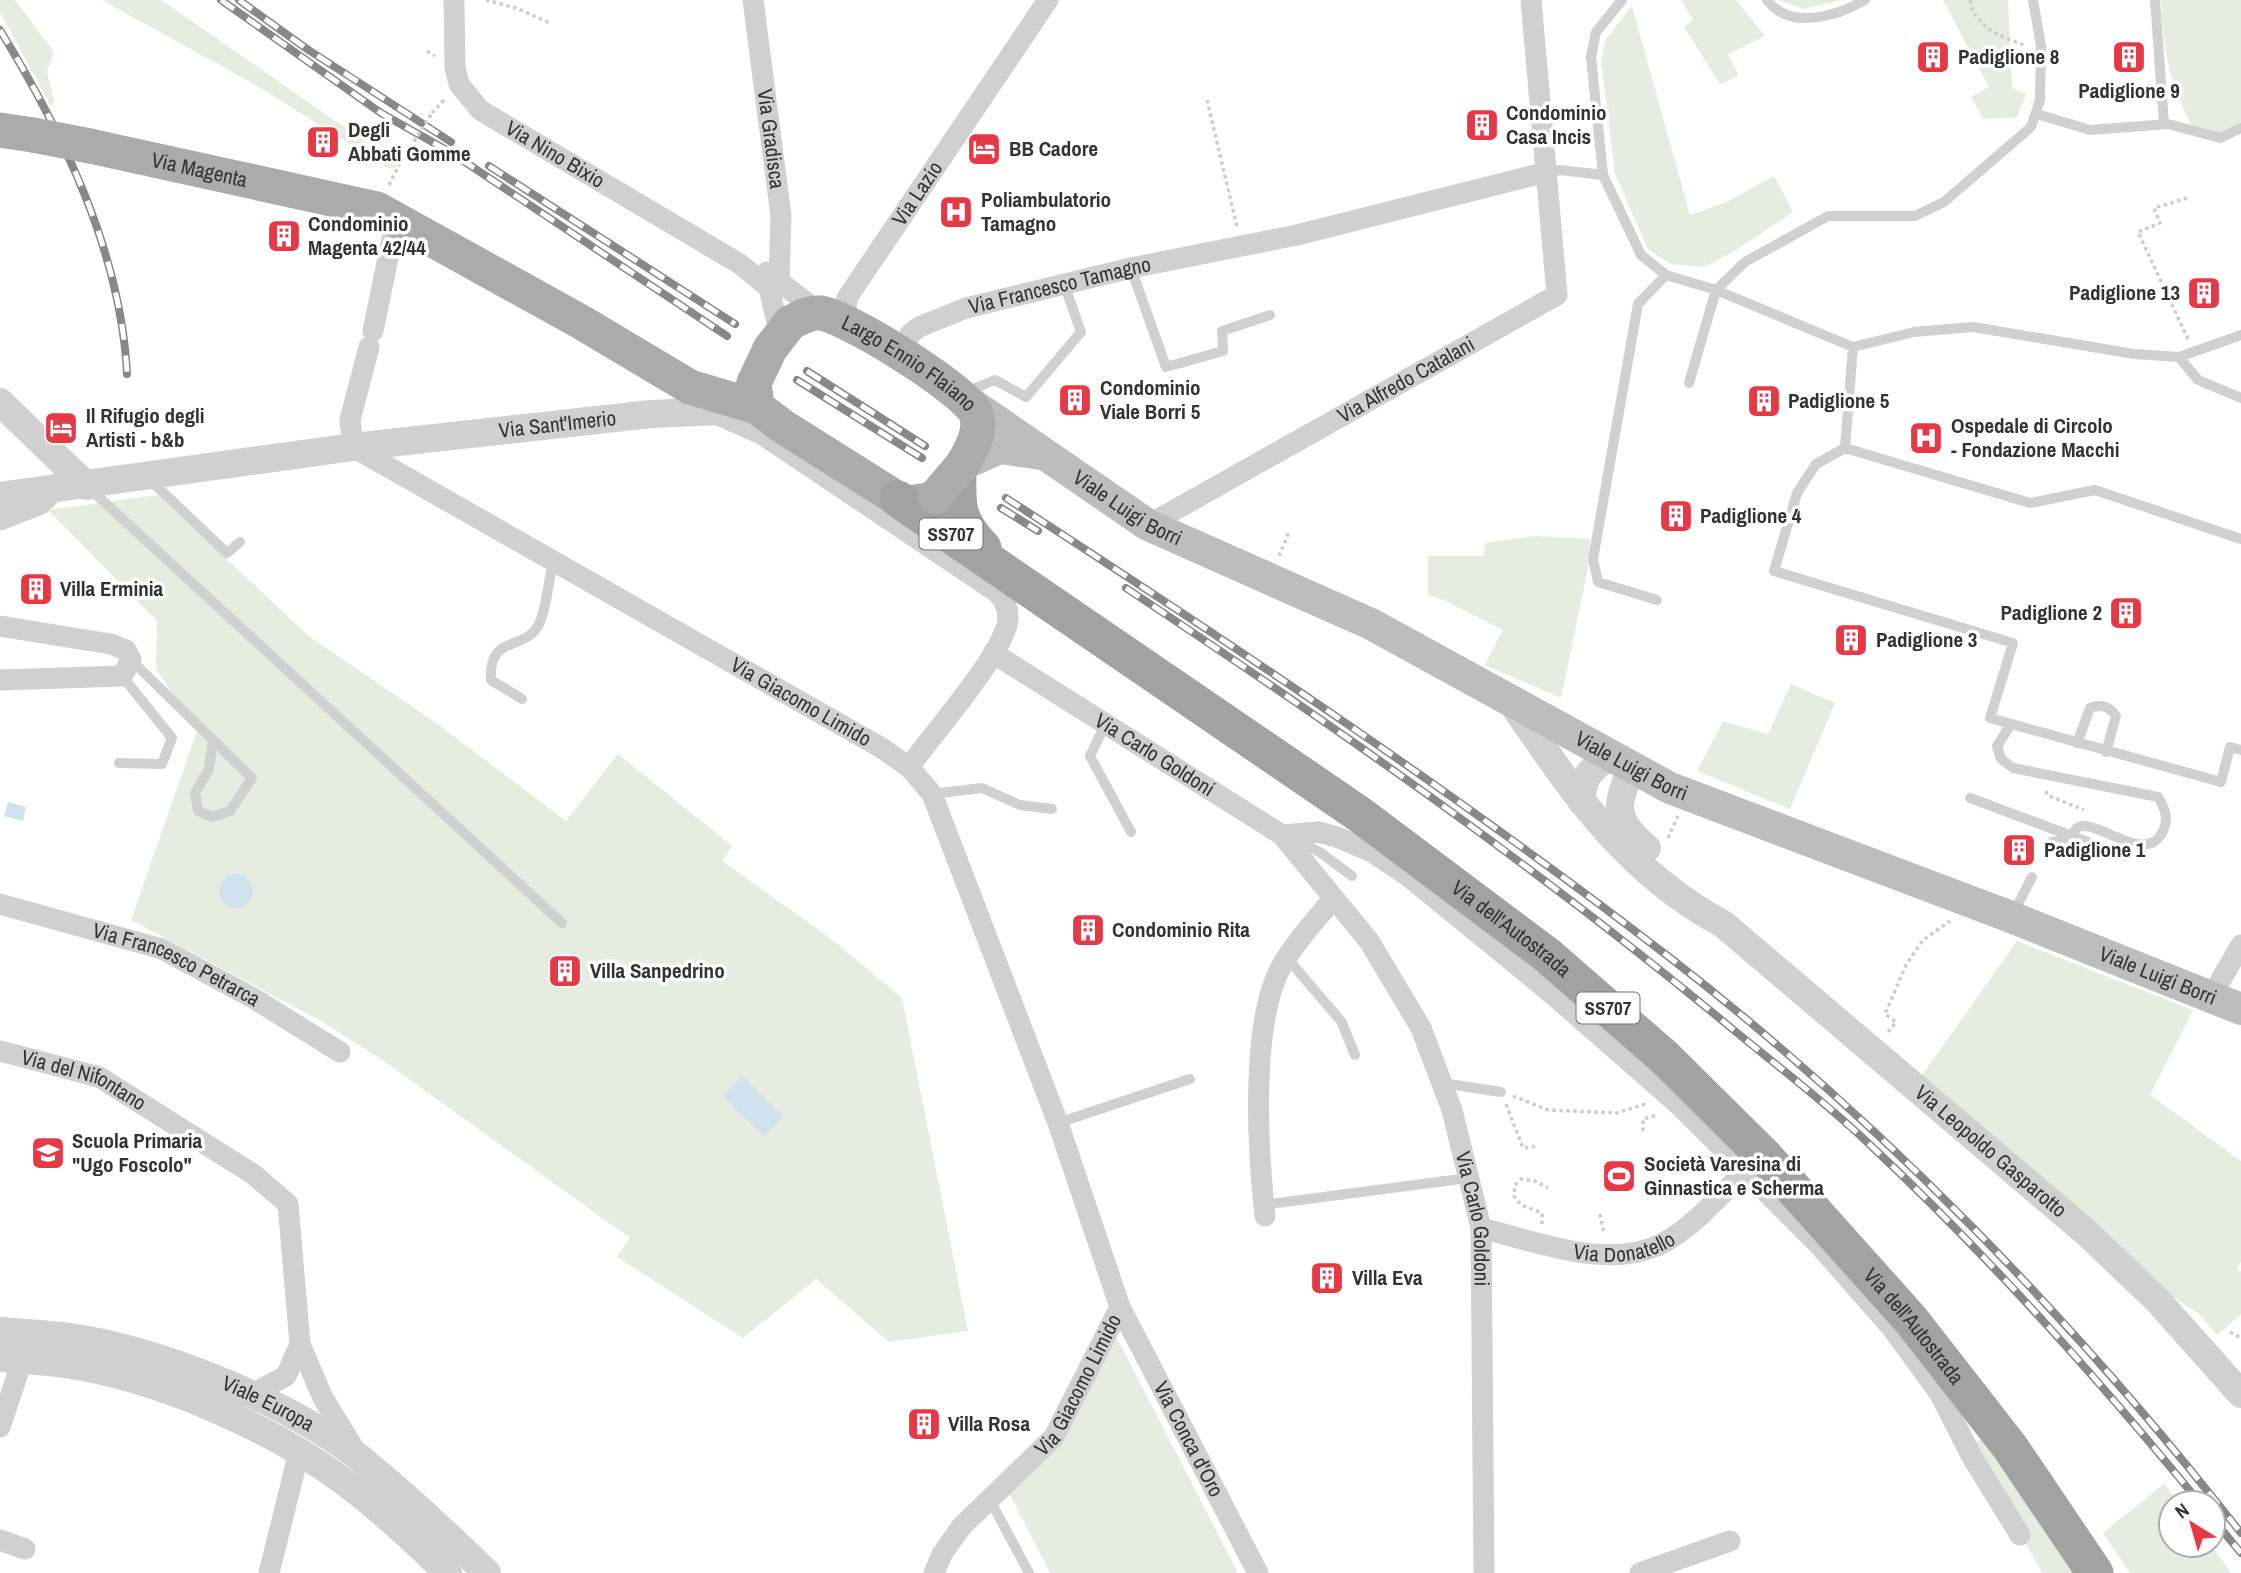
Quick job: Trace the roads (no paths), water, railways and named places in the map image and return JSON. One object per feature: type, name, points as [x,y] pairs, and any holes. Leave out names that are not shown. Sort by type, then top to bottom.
[{"type":"highway","name":"SS707","points":[[952,478],[962,522],[1003,569]]},
{"type":"highway","name":"SS707","points":[[898,499],[1003,569]]},
{"type":"highway","name":"Via dell'Autostrada","points":[[1003,569],[1359,814],[1452,882],[1547,955],[1663,1056],[1766,1158],[1911,1320],[2010,1447],[2095,1573]]},
{"type":"main road","name":"Via Magenta","points":[[16,132],[377,209],[392,203],[654,366],[701,392],[784,356]]},
{"type":"main road","name":"Largo Ennio Flaiano","points":[[784,356],[913,361],[965,398],[978,424],[973,446],[952,478]]},
{"type":"main road","name":"Via Magenta","points":[[654,366],[719,375],[784,356]]},
{"type":"main road","points":[[784,356],[898,499],[918,502],[952,478]]},
{"type":"main road","name":"Viale Luigi Borri","points":[[965,398],[1148,525],[1371,624],[1508,696],[1622,763],[1679,792],[2011,917],[2241,1009]]},
{"type":"main road","name":"Viale Luigi Borri","points":[[952,478],[1007,448],[1053,457]]},
{"type":"street","name":"Via Nino Bixio","points":[[454,0],[455,68],[459,84],[480,110],[733,259],[779,280],[784,356]]},
{"type":"street","name":"Via Gradisca","points":[[753,0],[781,216],[779,280]]},
{"type":"street","name":"Via Lazio","points":[[784,356],[848,298],[1048,0]]},
{"type":"street","points":[[1531,0],[1547,172]]},
{"type":"street","name":"Via Francesco Tamagno","points":[[913,361],[907,343],[910,334],[919,327],[966,308],[1131,268],[1242,246],[1547,172]]},
{"type":"street","name":"Via Alfredo Catalani","points":[[1148,525],[1557,295],[1547,172]]},
{"type":"street","points":[[353,447],[351,420],[371,339],[392,203]]},
{"type":"street","name":"Via Nino Bixio","points":[[733,259],[769,288],[784,356]]},
{"type":"street","name":"Via Sant'Imerio","points":[[0,496],[353,447],[702,410],[784,356]]},
{"type":"street","points":[[0,402],[87,486]]},
{"type":"street","points":[[702,410],[737,422],[763,435],[1000,595],[1007,606],[1007,624],[993,653],[909,766]]},
{"type":"street","name":"Via Giacomo Limido","points":[[353,447],[909,766],[932,794],[1058,1123],[1120,1307],[1054,1437],[962,1526],[942,1554],[934,1573]]},
{"type":"street","points":[[0,520],[41,504],[55,490]]},
{"type":"street","points":[[0,626],[111,644],[126,650],[127,668],[0,680]]},
{"type":"street","name":"Via Carlo Goldoni","points":[[993,653],[1185,776],[1284,835],[1370,941],[1421,1028],[1452,1110],[1481,1228],[1480,1572]]},
{"type":"street","name":"Via Leopoldo Gasparotto","points":[[1508,696],[1602,829],[1639,864],[1699,911],[1723,924]]},
{"type":"street","points":[[1581,802],[1581,786],[1586,776],[1622,763]]},
{"type":"street","name":"Via Leopoldo Gasparotto","points":[[1622,763],[1618,807],[1626,827],[1686,881],[1723,924],[2088,1234],[2184,1328],[2241,1394]]},
{"type":"street","points":[[1284,835],[1318,832],[1337,836],[1372,852],[1408,876],[1551,993],[1679,1105],[1819,1245],[1892,1328],[1940,1394],[1972,1457],[2020,1535]]},
{"type":"street","points":[[1264,1211],[1258,1059],[1270,994],[1287,958],[1302,935],[1334,899]]},
{"type":"street","name":"Via Francesco Petrarca","points":[[0,904],[162,949],[253,998],[340,1052]]},
{"type":"street","points":[[2211,997],[2241,946]]},
{"type":"street","name":"Via del Nifontano","points":[[0,1051],[99,1077],[253,1174],[288,1204],[300,1344],[323,1398],[359,1458]]},
{"type":"street","name":"Via Donatello","points":[[1481,1228],[1584,1252],[1630,1254],[1660,1245],[1689,1224],[1744,1172]]},
{"type":"street","name":"Via Conca d'Oro","points":[[1120,1307],[1258,1573]]},
{"type":"street","name":"Viale Europa","points":[[0,1331],[70,1337],[158,1359],[250,1395],[303,1422],[359,1458],[488,1573]]},
{"type":"street","name":"Via del Nifontano","points":[[250,1395],[286,1376],[300,1344]]},
{"type":"street","name":"Viale Europa","points":[[0,1427],[11,1359],[66,1364],[158,1387],[235,1418],[299,1452],[344,1482],[448,1573]]},
{"type":"street","points":[[269,1573],[299,1452]]},
{"type":"street","points":[[0,1540],[25,1549]]},
{"type":"street","points":[[1640,1573],[1730,1541]]},
{"type":"lane","points":[[1622,0],[1597,32],[1591,57],[1603,175],[1641,255],[1666,275],[1716,290],[1853,347],[1914,332],[1973,327],[2134,354],[2179,357],[2241,335]]},
{"type":"lane","points":[[1767,0],[1800,19],[1841,14],[1865,0]]},
{"type":"lane","points":[[1689,383],[1716,290],[1745,262],[1828,216],[1915,216],[1944,202],[2031,127],[2037,114],[2041,50],[2033,0]]},
{"type":"lane","points":[[2155,0],[2164,124]]},
{"type":"lane","points":[[2037,114],[2090,130],[2164,124],[2220,138],[2241,128]]},
{"type":"lane","points":[[1547,172],[1560,170],[1603,175]]},
{"type":"lane","points":[[1131,268],[1166,367],[1223,351],[1222,331],[1270,315]]},
{"type":"lane","points":[[1657,600],[1598,582],[1594,572],[1594,559],[1638,304],[1666,275]]},
{"type":"lane","points":[[965,398],[995,380],[1026,397],[1081,332],[1064,284]]},
{"type":"lane","points":[[1845,448],[1853,347]]},
{"type":"lane","points":[[2179,357],[2198,380],[2241,398]]},
{"type":"lane","points":[[2240,537],[2095,490],[2030,503],[1845,448],[1816,464],[1797,493],[1773,571],[2013,643],[1990,718],[2221,782],[2230,747],[2241,750]]},
{"type":"lane","points":[[146,475],[227,553],[240,542]]},
{"type":"lane","points":[[87,486],[562,923]]},
{"type":"lane","points":[[522,699],[491,680],[490,662],[498,650],[531,634],[540,623],[553,561]]},
{"type":"lane","points":[[127,668],[213,740],[252,778],[230,811],[212,817],[198,811],[195,793],[209,769],[213,740]]},
{"type":"lane","points":[[119,763],[162,764],[172,738],[127,668]]},
{"type":"lane","points":[[2077,743],[2090,708],[2100,705],[2111,709],[2116,716],[2106,752]]},
{"type":"lane","points":[[1106,723],[1090,755],[1131,832]]},
{"type":"lane","points":[[2011,724],[1997,746],[2001,759],[2013,768],[2158,797],[2165,808],[2167,822],[2161,836],[2149,844],[2133,844],[2084,826],[2075,828],[2068,838],[2052,842]]},
{"type":"lane","points":[[932,794],[982,788],[1020,804],[1052,808]]},
{"type":"lane","points":[[1969,798],[2068,838],[2124,856]]},
{"type":"lane","points":[[1284,835],[1321,853],[1352,876]]},
{"type":"lane","points":[[2011,917],[2032,877]]},
{"type":"lane","points":[[1287,958],[1341,1021],[1355,1055]]},
{"type":"lane","points":[[1058,1123],[1190,1079]]},
{"type":"lane","points":[[1442,1083],[1501,1092]]},
{"type":"lane","points":[[1264,1211],[1468,1178]]},
{"type":"lane","points":[[990,1500],[1029,1573]]},
{"type":"water","points":[[8,802],[26,807],[23,821],[4,816]]},
{"type":"water","points":[[236,874],[248,879],[253,891],[248,903],[236,908],[224,903],[219,891],[224,879]]},
{"type":"water","points":[[742,1076],[783,1117],[764,1136],[722,1096]]},
{"type":"railway","points":[[221,0],[381,113],[450,152],[727,336]]},
{"type":"railway","points":[[239,0],[307,49],[451,142]]},
{"type":"railway","points":[[0,30],[46,110],[85,195],[113,284],[127,374]]},
{"type":"railway","points":[[489,166],[735,324]]},
{"type":"railway","points":[[807,371],[925,446]]},
{"type":"railway","points":[[797,380],[922,458]]},
{"type":"railway","points":[[1006,498],[1259,664],[1425,778],[1589,896],[1748,1020],[1825,1087],[1973,1227],[2112,1377],[2241,1533]]},
{"type":"railway","points":[[1001,508],[1038,531]]},
{"type":"railway","points":[[1126,588],[1283,693],[1514,857],[1663,972],[1835,1113],[1911,1184],[1998,1272],[2081,1362],[2188,1489]]},
{"type":"railway","points":[[2227,1536],[2241,1553]]},
{"type":"place","name":"Padiglione 8","points":[[1933,57]]},
{"type":"place","name":"Padiglione 9","points":[[2129,57]]},
{"type":"place","name":"Condominio Casa Incis","points":[[1482,125]]},
{"type":"place","name":"Degli Abbati Gomme","points":[[323,142]]},
{"type":"place","name":"BB Cadore","points":[[984,149]]},
{"type":"place","name":"Poliambulatorio Tamagno","points":[[956,212]]},
{"type":"place","name":"Condominio Magenta 42/44","points":[[284,236]]},
{"type":"place","name":"Padiglione 13","points":[[2204,293]]},
{"type":"place","name":"Condominio Viale Borri 5","points":[[1075,400]]},
{"type":"place","name":"Padiglione 5","points":[[1764,401]]},
{"type":"place","name":"Il Rifugio degli Artisti - b&b","points":[[61,428]]},
{"type":"place","name":"Ospedale di Circolo - Fondazione Macchi","points":[[1926,438]]},
{"type":"place","name":"Padiglione 4","points":[[1676,516]]},
{"type":"place","name":"Villa Erminia","points":[[36,589]]},
{"type":"place","name":"Padiglione 2","points":[[2126,613]]},
{"type":"place","name":"Padiglione 3","points":[[1851,640]]},
{"type":"place","name":"Padiglione 1","points":[[2019,850]]},
{"type":"place","name":"Condominio Rita","points":[[1088,930]]},
{"type":"place","name":"Villa Sanpedrino","points":[[565,971]]},
{"type":"place","name":"Scuola Primaria \"Ugo Foscolo\"","points":[[48,1153]]},
{"type":"place","name":"Società Varesina di Ginnastica e Scherma","points":[[1619,1176]]},
{"type":"place","name":"Villa Eva","points":[[1327,1278]]},
{"type":"place","name":"Villa Rosa","points":[[924,1424]]}]
